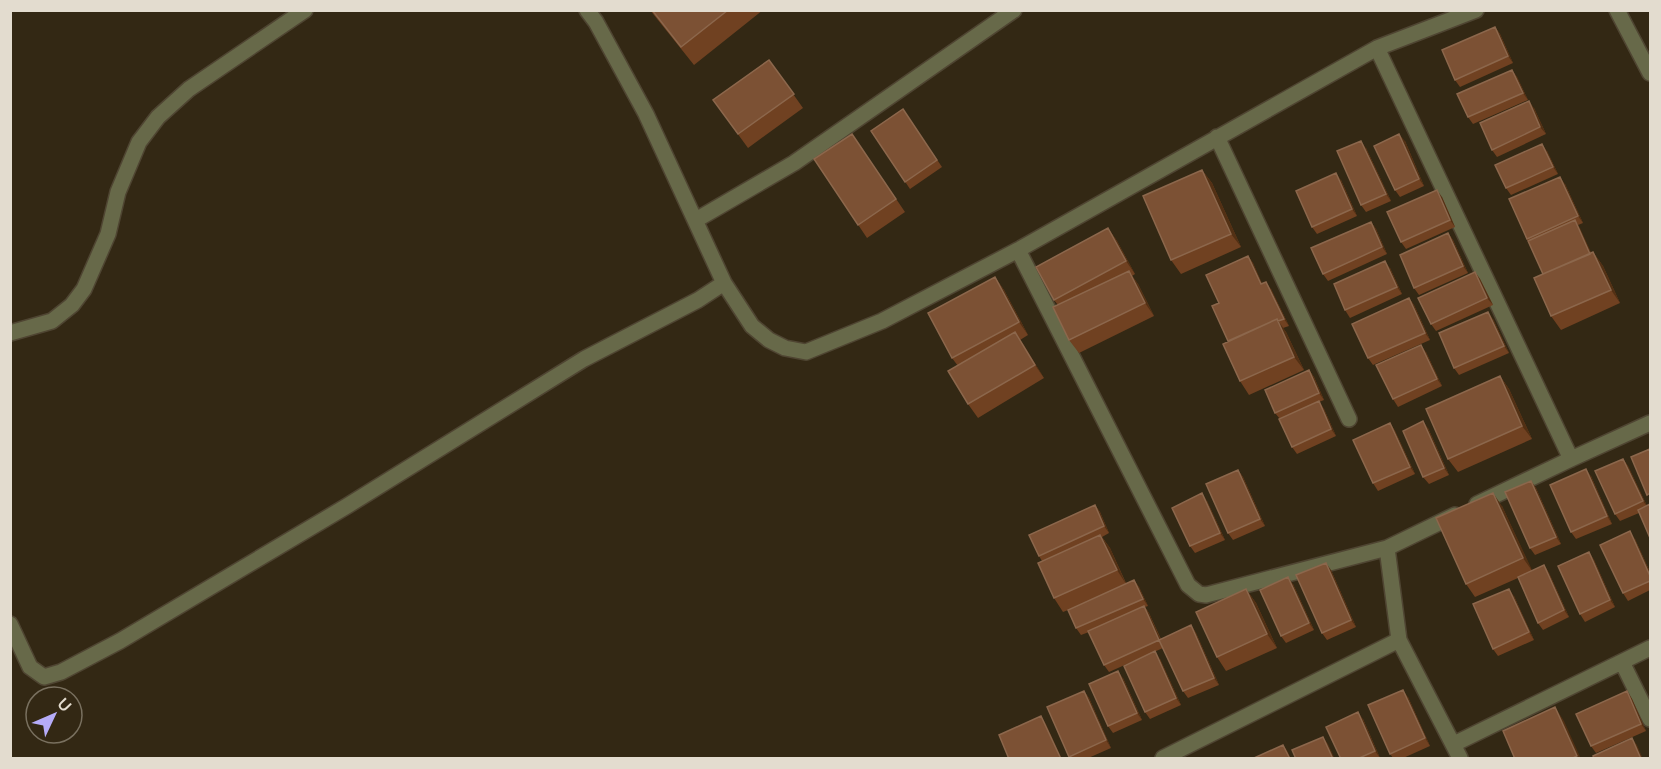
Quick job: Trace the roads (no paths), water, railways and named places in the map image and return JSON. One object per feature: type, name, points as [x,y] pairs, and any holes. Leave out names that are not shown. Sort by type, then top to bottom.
[{"type":"street","points":[[10,333],[52,321],[72,305],[84,289],[108,234],[117,192],[138,142],[158,117],[189,89],[305,10]]},
{"type":"street","points":[[587,10],[596,22],[646,114],[724,283],[752,326],[769,340],[784,348],[806,351],[882,321],[1018,250],[1377,48],[1476,10]]},
{"type":"street","points":[[696,220],[794,163],[1014,10]]},
{"type":"street","points":[[1617,10],[1650,73]]},
{"type":"street","points":[[1377,48],[1571,459]]},
{"type":"street","points":[[1217,137],[1349,419]]},
{"type":"street","points":[[1018,250],[1188,585],[1199,594],[1206,595],[1387,548],[1650,423]]},
{"type":"street","points":[[10,624],[30,668],[44,677],[61,672],[120,641],[347,506],[584,359],[698,300],[724,283]]},
{"type":"street","points":[[1387,548],[1399,640],[1460,759]]},
{"type":"street","points":[[1163,759],[1399,640]]},
{"type":"street","points":[[1454,744],[1650,648]]},
{"type":"street","points":[[1622,663],[1650,719]]}]
